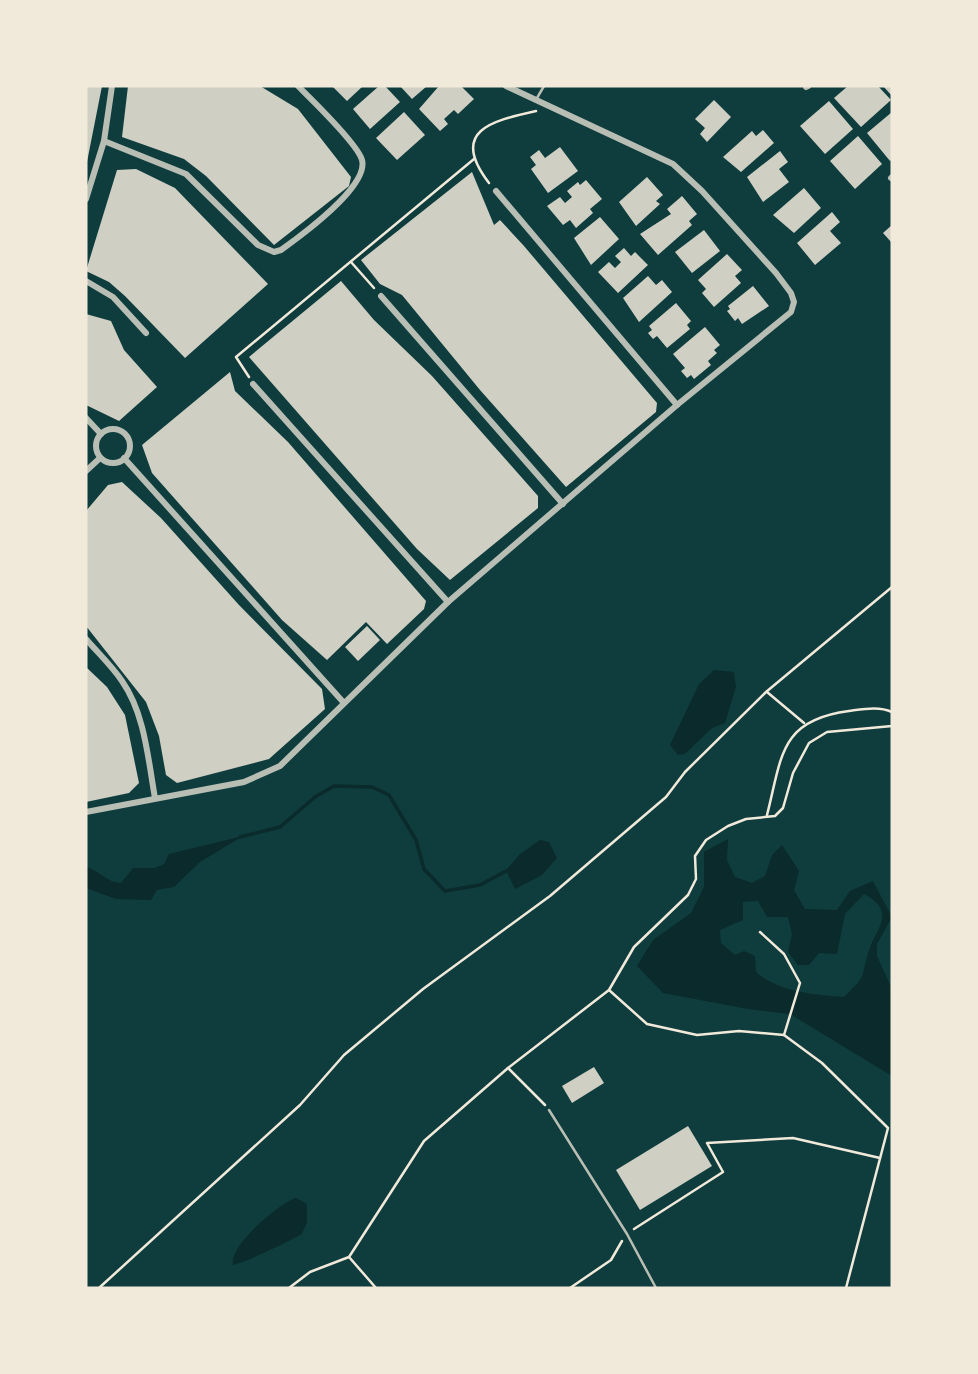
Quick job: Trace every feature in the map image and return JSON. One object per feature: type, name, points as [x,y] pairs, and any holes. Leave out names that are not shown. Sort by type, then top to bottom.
[{"type":"street","points":[[86,199],[104,141],[112,86]]},
{"type":"street","points":[[104,141],[186,174],[258,245],[274,252],[289,244],[354,187],[363,170],[359,153],[298,86]]},
{"type":"street","points":[[86,812],[244,782],[271,772],[289,759],[448,602],[677,405],[783,320],[794,302],[791,293],[702,191],[673,164],[506,86]]},
{"type":"street","points":[[496,191],[677,405]]},
{"type":"street","points":[[86,281],[113,296],[146,333]]},
{"type":"street","points":[[381,296],[563,504]]},
{"type":"street","points":[[253,384],[448,602]]},
{"type":"street","points":[[86,418],[101,434]]},
{"type":"street","points":[[110,429],[125,434],[129,449],[124,458],[115,463],[100,458],[96,443],[101,434],[110,429]]},
{"type":"street","points":[[86,471],[100,458]]},
{"type":"street","points":[[124,458],[344,703]]},
{"type":"street","points":[[86,639],[114,670],[131,696],[142,731],[155,798]]},
{"type":"lane","points":[[536,99],[544,86]]},
{"type":"lane","points":[[549,1110],[627,1234],[656,1288]]},
{"type":"path","points":[[496,191],[474,159],[474,141],[482,128],[506,118],[554,107]]},
{"type":"path","points":[[253,384],[236,357],[474,159]]},
{"type":"path","points":[[351,261],[381,296]]},
{"type":"path","points":[[99,1288],[300,1105],[344,1055],[423,989],[550,896],[666,797],[685,772],[766,692],[892,587]]},
{"type":"path","points":[[766,692],[804,723]]},
{"type":"path","points":[[767,816],[777,770],[788,743],[804,723],[816,717],[846,711],[882,708],[892,712]]},
{"type":"path","points":[[289,1288],[310,1272],[349,1257],[424,1141],[508,1068],[609,990],[634,947],[688,895],[696,879],[695,856],[706,840],[746,819],[775,816],[783,808],[793,773],[809,743],[827,732],[892,726]]},
{"type":"path","points":[[760,932],[784,954],[800,983],[784,1035]]},
{"type":"path","points":[[609,990],[647,1024],[697,1035],[739,1031],[784,1035],[822,1063],[892,1133]]},
{"type":"path","points":[[508,1068],[549,1110]]},
{"type":"path","points":[[846,1288],[888,1128]]},
{"type":"path","points":[[570,1288],[611,1259],[627,1234],[723,1172],[706,1143],[793,1138],[880,1158]]},
{"type":"path","points":[[349,1257],[376,1288]]},
{"type":"water","points":[[714,670],[734,672],[736,687],[725,723],[712,728],[685,754],[678,755],[670,745],[699,684]]},
{"type":"water","points":[[243,836],[200,862],[174,887],[157,890],[151,900],[116,899],[86,888],[86,867],[111,881],[121,883],[133,868],[155,868],[164,864],[169,854]]},
{"type":"water","points":[[728,839],[727,860],[735,877],[752,883],[765,876],[772,855],[782,845],[799,871],[794,890],[805,909],[837,910],[850,891],[873,881],[892,917],[877,944],[877,956],[892,989],[892,1076],[790,1014],[663,993],[637,966],[653,940],[691,913],[704,887],[704,852]],"holes":[[[864,894],[874,901],[882,914],[880,927],[869,950],[862,976],[844,997],[809,993],[775,984],[756,972],[755,956],[744,951],[735,955],[721,943],[720,930],[743,920],[743,902],[758,901],[767,917],[788,917],[792,934],[788,952],[798,965],[809,965],[819,953],[837,954],[845,914]]]},
{"type":"water","points":[[540,840],[549,842],[557,858],[542,875],[515,889],[506,870],[520,854]]},
{"type":"water","points":[[296,1198],[307,1204],[307,1222],[302,1234],[233,1265],[238,1247],[257,1226]]},
{"type":"building","points":[[86,86],[102,86],[86,167]]},
{"type":"building","points":[[128,86],[260,86],[298,109],[351,177],[349,186],[274,245],[206,176],[184,159],[122,137]]},
{"type":"building","points":[[332,86],[363,86],[347,101]]},
{"type":"building","points":[[379,86],[385,86],[400,102],[370,129],[353,109]]},
{"type":"building","points":[[400,86],[427,86],[412,99]]},
{"type":"building","points":[[439,86],[461,86],[474,99],[458,114],[454,110],[444,119],[448,124],[440,131],[419,109]]},
{"type":"building","points":[[848,86],[878,86],[891,100],[861,127],[834,98]]},
{"type":"building","points":[[883,86],[892,86],[892,96]]},
{"type":"building","points":[[714,100],[731,117],[707,142],[700,134],[705,128],[695,119]]},
{"type":"building","points":[[829,101],[853,129],[825,154],[800,126]]},
{"type":"building","points":[[404,112],[425,135],[397,160],[376,138]]},
{"type":"building","points":[[892,112],[892,159],[890,161],[867,133]]},
{"type":"building","points":[[763,130],[774,143],[741,172],[723,157],[752,131],[756,136]]},
{"type":"building","points":[[858,136],[882,164],[855,189],[830,161]]},
{"type":"building","points":[[560,147],[578,171],[548,193],[531,169],[536,165],[530,157],[539,150],[545,158]]},
{"type":"building","points":[[780,151],[788,162],[779,169],[789,182],[763,202],[747,177]]},
{"type":"building","points":[[136,169],[175,188],[268,284],[185,358],[125,296],[109,282],[86,271],[117,170]]},
{"type":"building","points":[[472,172],[494,225],[500,220],[524,246],[657,403],[656,412],[566,487],[480,390],[402,295],[380,284],[361,260]]},
{"type":"building","points":[[647,177],[663,195],[656,201],[660,204],[636,226],[619,202]]},
{"type":"building","points":[[586,180],[602,199],[590,209],[593,213],[576,228],[570,220],[563,225],[547,206],[560,197],[565,203],[572,197],[567,191],[578,182],[580,185]]},
{"type":"building","points":[[804,188],[821,208],[794,233],[773,215]]},
{"type":"building","points":[[682,196],[697,214],[689,221],[692,225],[658,255],[640,234],[671,214],[667,209]]},
{"type":"building","points":[[832,212],[840,222],[830,231],[841,243],[815,265],[797,243]]},
{"type":"building","points":[[600,217],[619,239],[591,265],[574,238]]},
{"type":"building","points":[[892,225],[892,243],[883,233]]},
{"type":"building","points":[[704,230],[720,251],[692,273],[675,252]]},
{"type":"building","points":[[624,248],[631,256],[635,252],[648,265],[618,293],[598,272],[609,262],[615,268],[621,262],[615,256]]},
{"type":"building","points":[[727,254],[742,270],[735,276],[741,283],[714,307],[702,293],[706,289],[698,280]]},
{"type":"building","points":[[648,276],[656,285],[662,280],[672,292],[639,322],[623,298]]},
{"type":"building","points":[[341,281],[374,320],[432,376],[538,496],[538,508],[450,580],[417,549],[249,357]]},
{"type":"building","points":[[753,286],[769,306],[742,324],[738,318],[735,321],[727,311],[730,309],[728,306]]},
{"type":"building","points":[[676,303],[691,321],[687,325],[690,329],[667,348],[657,336],[653,339],[648,333],[652,330],[649,326]]},
{"type":"building","points":[[86,314],[111,321],[124,350],[157,387],[119,421],[86,405]]},
{"type":"building","points":[[705,327],[720,345],[714,350],[717,353],[708,361],[711,365],[694,379],[691,375],[687,378],[681,371],[685,368],[673,354]]},
{"type":"building","points":[[230,372],[235,391],[288,442],[426,601],[424,609],[387,644],[366,622],[327,660],[282,620],[152,473],[142,445]]},
{"type":"building","points":[[122,482],[161,518],[239,605],[322,689],[325,709],[269,759],[177,783],[166,775],[159,736],[146,702],[86,626],[86,511],[108,485]]},
{"type":"building","points":[[367,626],[380,640],[358,661],[345,647]]},
{"type":"building","points":[[86,667],[107,687],[125,715],[139,783],[129,793],[86,802]]},
{"type":"building","points":[[594,1067],[604,1083],[572,1103],[562,1086]]},
{"type":"building","points":[[688,1126],[712,1166],[640,1210],[616,1170]]},
{"type":"waterway","points":[[240,837],[280,827],[315,797],[334,786],[372,787],[389,795],[416,840],[424,869],[445,891],[480,885],[508,870]]}]
